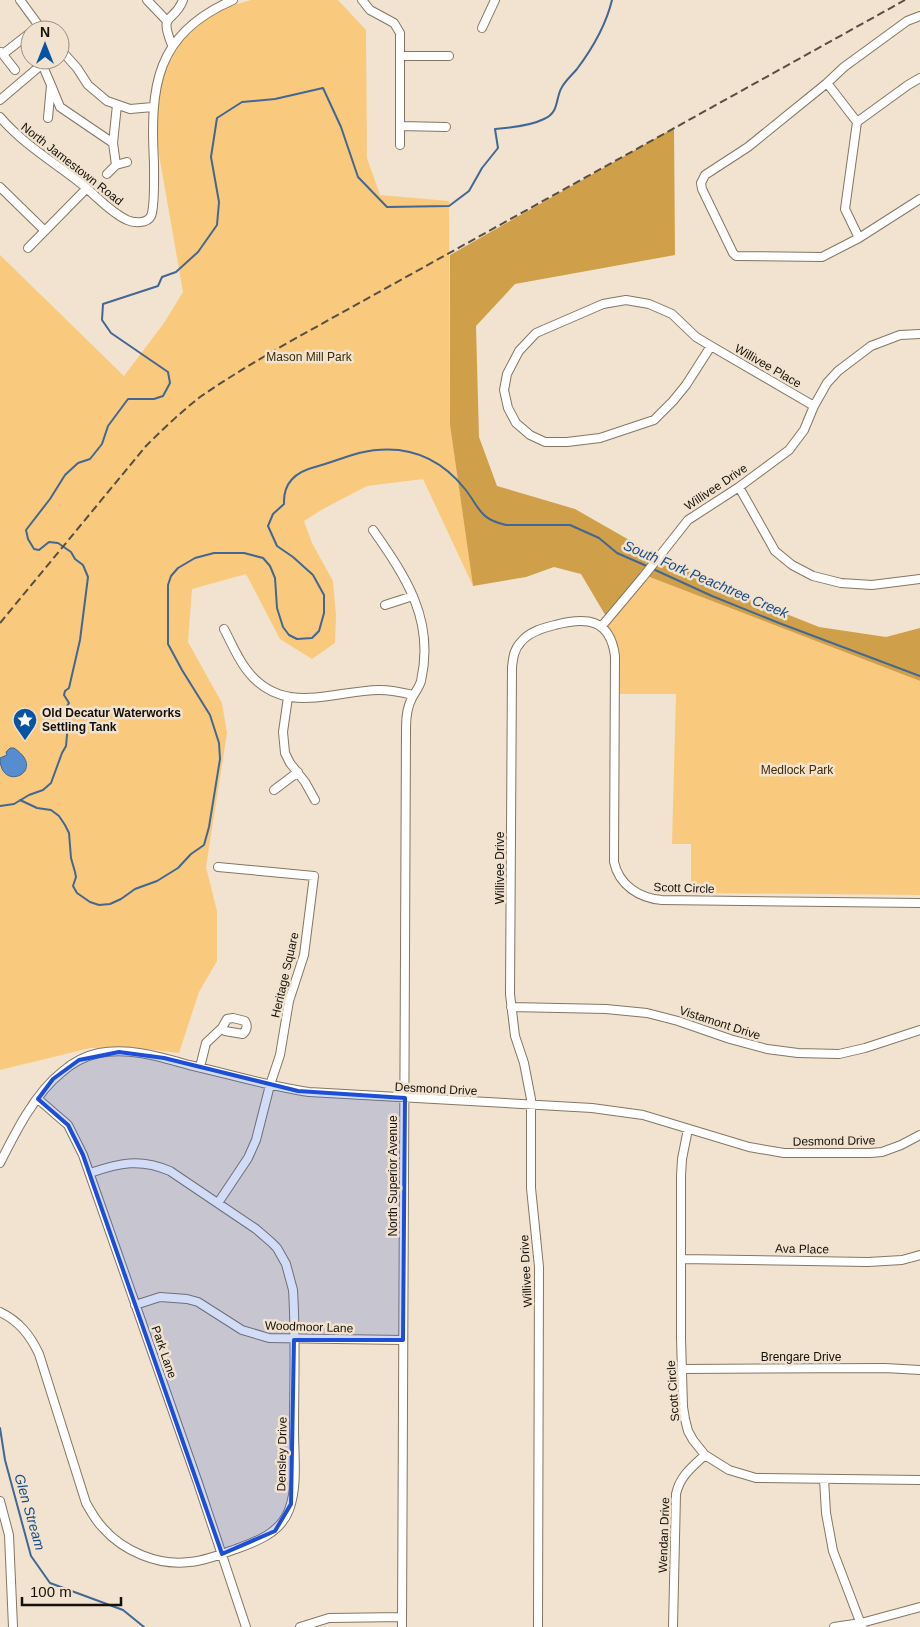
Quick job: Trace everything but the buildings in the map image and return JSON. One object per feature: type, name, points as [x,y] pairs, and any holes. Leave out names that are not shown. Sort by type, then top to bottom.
[{"type":"street","points":[[20,0],[33,20]]},
{"type":"street","points":[[147,0],[167,21]]},
{"type":"street","points":[[172,45],[166,30],[167,21],[183,0]]},
{"type":"street","name":"North Jamestown Road","points":[[0,117],[13,133],[87,188],[116,214],[129,221],[140,222],[148,220],[152,215],[152,120],[158,78],[172,45],[194,22],[218,6],[233,0]]},
{"type":"street","points":[[362,0],[370,10],[394,23],[400,33],[400,145]]},
{"type":"street","points":[[482,28],[495,0]]},
{"type":"street","points":[[920,16],[908,21],[844,67],[827,83],[748,146],[706,175],[701,183],[702,189],[736,256],[822,257],[859,238],[920,199]]},
{"type":"street","points":[[15,70],[1,53],[20,41]]},
{"type":"street","points":[[400,56],[449,56]]},
{"type":"street","points":[[70,61],[88,85],[107,101],[130,109],[153,107]]},
{"type":"street","points":[[0,100],[36,70]]},
{"type":"street","points":[[47,70],[60,107],[113,143]]},
{"type":"street","points":[[857,122],[920,78]]},
{"type":"street","points":[[827,83],[857,122],[845,209],[859,238]]},
{"type":"street","points":[[48,118],[51,85]]},
{"type":"street","points":[[116,165],[113,143],[117,105]]},
{"type":"street","points":[[400,126],[446,127]]},
{"type":"street","points":[[107,174],[116,165],[127,162]]},
{"type":"street","points":[[0,187],[45,231]]},
{"type":"street","points":[[28,248],[87,188]]},
{"type":"street","name":"Willivee Place","points":[[711,346],[686,385],[654,420],[600,438],[567,442],[545,442],[530,435],[516,423],[508,408],[504,390],[507,374],[519,351],[536,333],[603,304],[626,300],[649,304],[672,314],[696,337],[814,406]]},
{"type":"street","name":"Willivee Drive","points":[[538,1627],[539,1267],[531,1180],[530,1089],[515,1036],[511,1007],[512,667],[514,654],[522,641],[534,632],[544,628],[581,620],[593,622],[601,627],[688,520],[739,487],[789,450],[804,430],[814,406],[832,377],[856,356],[871,346],[900,335],[920,334]]},
{"type":"street","points":[[739,487],[775,550],[792,565],[813,576],[841,583],[872,585],[920,579]]},
{"type":"street","name":"North Superior Avenue","points":[[372,530],[399,568],[413,596],[421,621],[424,652],[421,682],[408,710],[406,728],[402,1627]]},
{"type":"street","points":[[385,605],[413,596]]},
{"type":"street","name":"Scott Circle","points":[[601,627],[612,642],[615,656],[614,862],[621,878],[633,891],[648,898],[662,900],[920,903]]},
{"type":"street","points":[[224,629],[241,662],[250,674],[268,689],[288,697],[315,698],[377,690],[393,691],[413,696]]},
{"type":"street","points":[[288,697],[283,747],[287,758],[305,782],[315,800]]},
{"type":"street","points":[[274,790],[298,772]]},
{"type":"street","name":"Heritage Square","points":[[218,867],[314,876],[304,955],[289,1001],[283,1043],[270,1085]]},
{"type":"street","name":"Vistamont Drive","points":[[511,1007],[647,1012],[766,1049],[798,1053],[839,1054],[865,1048],[920,1030]]},
{"type":"street","points":[[200,1067],[206,1043],[222,1028]]},
{"type":"street","name":"Desmond Drive","points":[[0,1163],[17,1131],[53,1079],[79,1060],[99,1053],[119,1052],[142,1054],[270,1085],[314,1093],[618,1110],[643,1115],[758,1150],[784,1152],[882,1152],[920,1135]]},
{"type":"street","points":[[218,1203],[252,1150],[260,1128],[270,1085]]},
{"type":"street","name":"Park Lane","points":[[38,1099],[68,1125],[78,1142],[246,1627]]},
{"type":"street","name":"Scott Circle","points":[[688,1129],[682,1165],[682,1368],[683,1407],[693,1440],[704,1455],[721,1467],[747,1476],[765,1479],[920,1480]]},
{"type":"street","name":"Densley Drive","points":[[0,1312],[9,1316],[25,1330],[36,1348],[83,1495],[90,1510],[104,1530],[118,1541],[135,1552],[160,1560],[175,1563],[189,1562],[222,1554],[261,1540],[275,1531],[285,1518],[291,1504],[294,1489],[294,1340],[293,1290],[290,1274],[282,1256],[277,1248],[263,1235],[176,1175],[155,1165],[123,1163],[90,1173]]},
{"type":"street","name":"Ava Place","points":[[682,1259],[868,1262],[902,1260],[920,1255]]},
{"type":"street","name":"Woodmoor Lane","points":[[135,1305],[160,1297],[187,1299],[203,1305],[242,1330],[269,1338],[294,1340],[403,1340]]},
{"type":"street","name":"Brengare Drive","points":[[682,1368],[885,1368],[920,1370]]},
{"type":"street","name":"Wendan Drive","points":[[672,1627],[676,1494],[682,1478],[704,1455]]},
{"type":"street","points":[[824,1479],[826,1512],[834,1551],[861,1625]]},
{"type":"street","points":[[0,1501],[9,1536],[13,1627]]},
{"type":"street","points":[[834,1627],[861,1625],[920,1607]]},
{"type":"street","points":[[300,1627],[329,1618],[402,1617]]},
{"type":"highlighted area","points":[[119,1052],[164,1058],[298,1091],[405,1098],[403,1340],[294,1340],[291,1504],[275,1531],[222,1554],[83,1155],[68,1125],[38,1099],[53,1079],[79,1060]]},
{"type":"green space","name":"Mason Mill Park","points":[[251,0],[338,0],[366,30],[367,158],[380,195],[449,201],[450,425],[473,586],[423,479],[367,486],[304,521],[312,543],[333,581],[336,616],[335,643],[312,659],[280,639],[246,574],[192,589],[188,642],[222,703],[227,733],[206,867],[217,911],[217,961],[199,992],[179,1053],[129,1047],[90,1048],[0,1070],[0,255],[124,376],[164,323],[183,292],[154,126],[161,61],[187,30],[217,10]]},
{"type":"green space","name":"Medlock Park","points":[[647,576],[920,681],[920,895],[691,893],[691,844],[672,844],[676,694],[615,694],[614,649],[601,627]]},
{"type":"shaded area","points":[[674,128],[675,255],[515,284],[476,326],[479,437],[497,486],[575,509],[659,557],[607,618],[581,574],[554,567],[526,577],[473,586],[450,425],[450,255]]},
{"type":"shaded area","points":[[661,557],[754,601],[819,627],[886,637],[920,628],[920,681],[647,576]]},
{"type":"water","points":[[10,748],[14,748],[27,764],[25,771],[14,777],[7,775],[2,769],[0,758],[7,755],[6,752]]},
{"type":"waterway","points":[[0,806],[14,804],[29,795],[43,790],[51,783],[66,746],[68,724],[65,709],[69,703],[64,695],[65,691],[69,688],[80,640],[88,577],[83,565],[75,559],[71,552],[58,543],[49,542],[39,550],[34,549],[28,539],[26,530],[50,499],[65,475],[78,463],[90,459],[102,444],[108,426],[128,399],[154,399],[163,396],[170,383],[168,372],[111,333],[102,320],[103,304],[158,286],[162,277],[176,272],[198,252],[217,225],[219,202],[211,157],[217,118],[242,102],[275,99],[323,88],[341,127],[358,177],[387,207],[449,206],[469,191],[482,168],[498,148],[495,129],[533,123],[553,113],[562,87],[583,61],[598,36],[612,0]]},
{"type":"waterway","name":"South Fork Peachtree Creek","points":[[20,800],[37,808],[51,810],[59,816],[69,833],[71,858],[76,877],[73,886],[77,893],[90,902],[99,905],[110,904],[135,889],[157,881],[178,868],[191,854],[204,845],[209,827],[220,759],[219,743],[210,715],[168,644],[168,585],[171,576],[178,568],[195,558],[214,553],[244,553],[263,558],[270,566],[275,578],[277,608],[283,627],[289,635],[297,639],[312,638],[319,631],[324,613],[324,595],[313,575],[277,546],[268,526],[273,514],[284,504],[288,484],[296,475],[308,469],[375,450],[390,449],[418,454],[443,467],[454,477],[481,512],[490,520],[506,525],[570,525],[599,538],[617,553],[649,567]]},
{"type":"waterway","name":"South Fork Peachtree Creek","points":[[653,569],[712,596],[779,623],[920,676]]},
{"type":"waterway","name":"Glen Stream","points":[[0,1428],[5,1460],[31,1556],[50,1583],[123,1610],[144,1627]]},
{"type":"railway","points":[[0,623],[146,446],[200,397],[289,342],[905,0]]},
{"type":"place","name":"Old Decatur Waterworks Settling Tank","points":[[25,741]]}]
